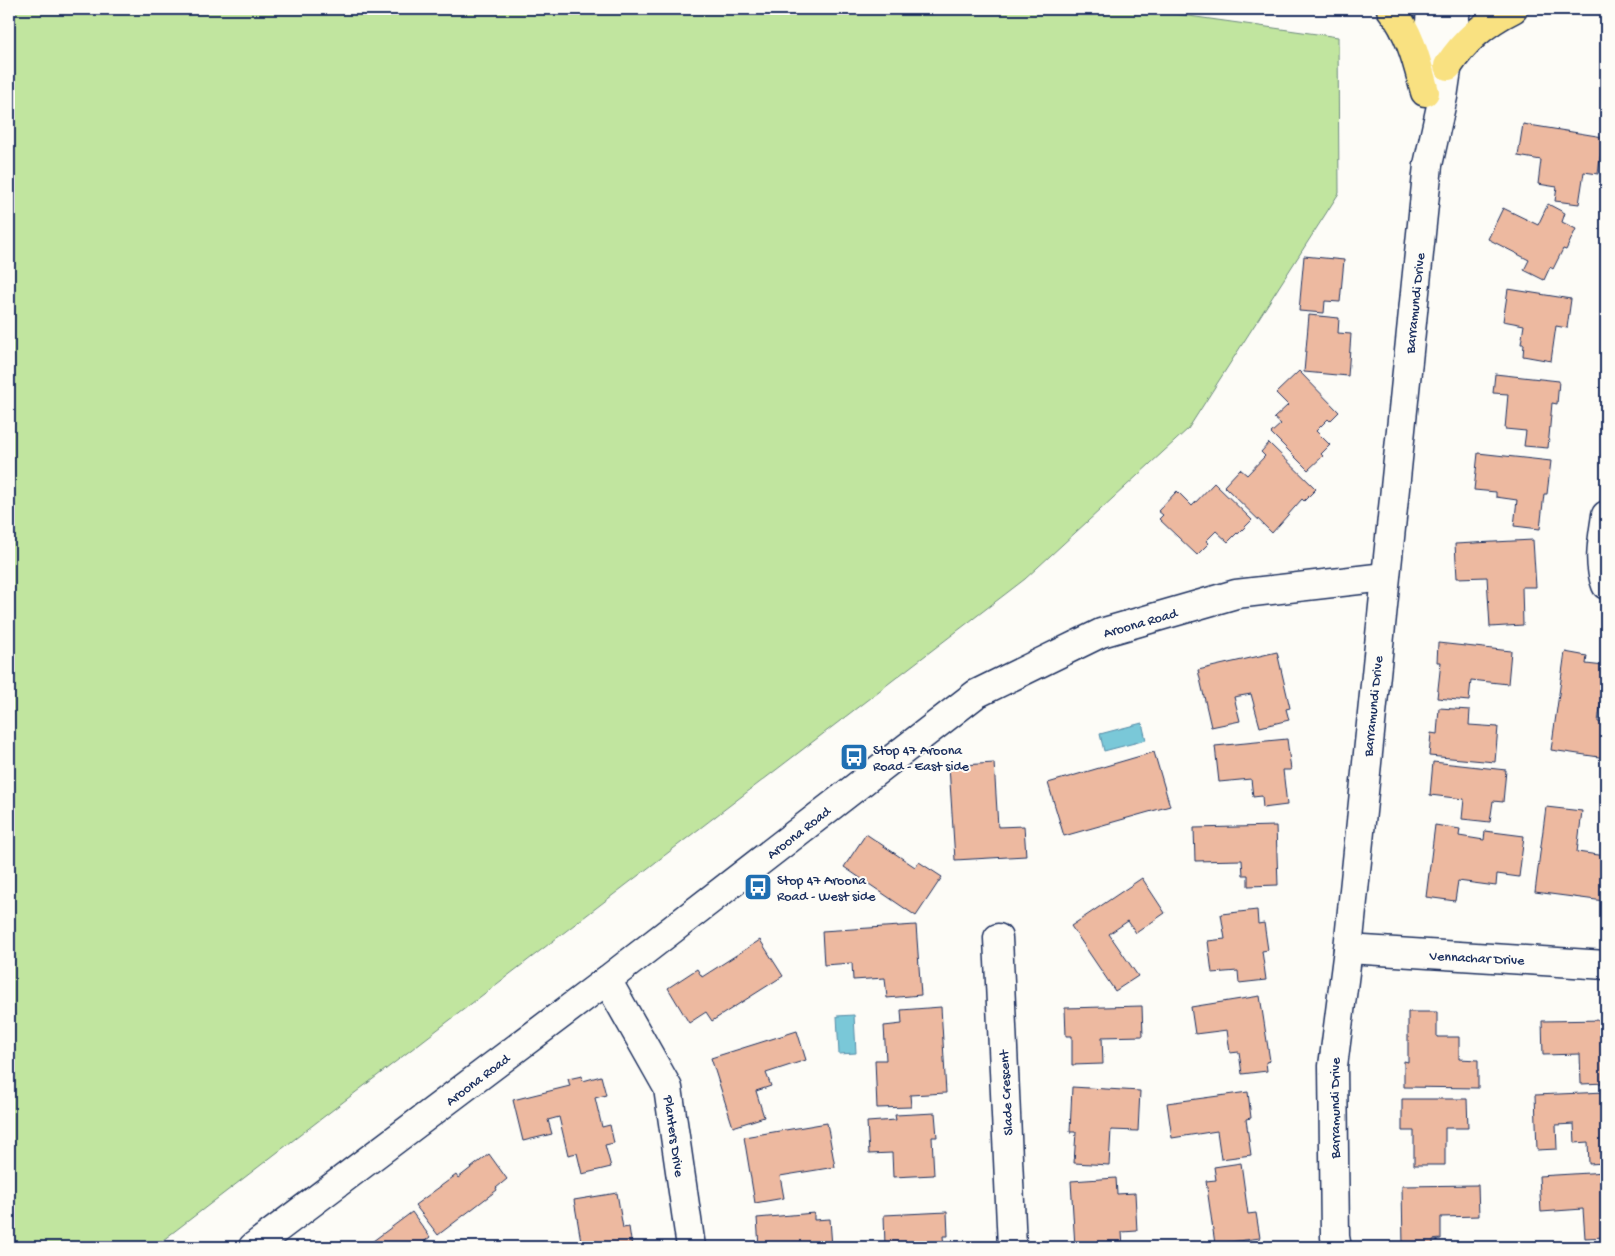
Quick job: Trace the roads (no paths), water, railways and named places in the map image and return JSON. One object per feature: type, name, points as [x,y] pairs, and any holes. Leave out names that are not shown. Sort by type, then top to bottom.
[{"type":"main road","points":[[1391,9],[1399,19],[1411,43],[1425,92]]},
{"type":"main road","points":[[1448,66],[1468,40],[1480,29],[1490,21],[1513,9]]},
{"type":"street","name":"Barramundi Drive","points":[[1428,164],[1425,92],[1431,9]]},
{"type":"street","name":"Barramundi Drive","points":[[1337,1247],[1335,1237],[1333,1066],[1348,949],[1428,164],[1448,66],[1456,9]]},
{"type":"street","points":[[1606,515],[1601,567],[1606,584]]},
{"type":"street","name":"Aroona Road","points":[[253,1247],[607,980],[976,694],[1110,630],[1236,594],[1385,577]]},
{"type":"street","name":"Slade Crescent","points":[[998,938],[1012,1247]]},
{"type":"street","name":"Vennachar Drive","points":[[1348,949],[1606,964]]},
{"type":"street","name":"Planters Drive","points":[[607,980],[668,1088],[691,1247]]},
{"type":"water","points":[[1142,723],[1146,740],[1104,751],[1100,734]]},
{"type":"water","points":[[854,1015],[856,1053],[839,1054],[837,1016]]},
{"type":"place","name":"Stop 47 Aroona Road - East side","points":[[854,757]]},
{"type":"place","name":"Stop 47 Aroona Road - West side","points":[[758,887]]}]
